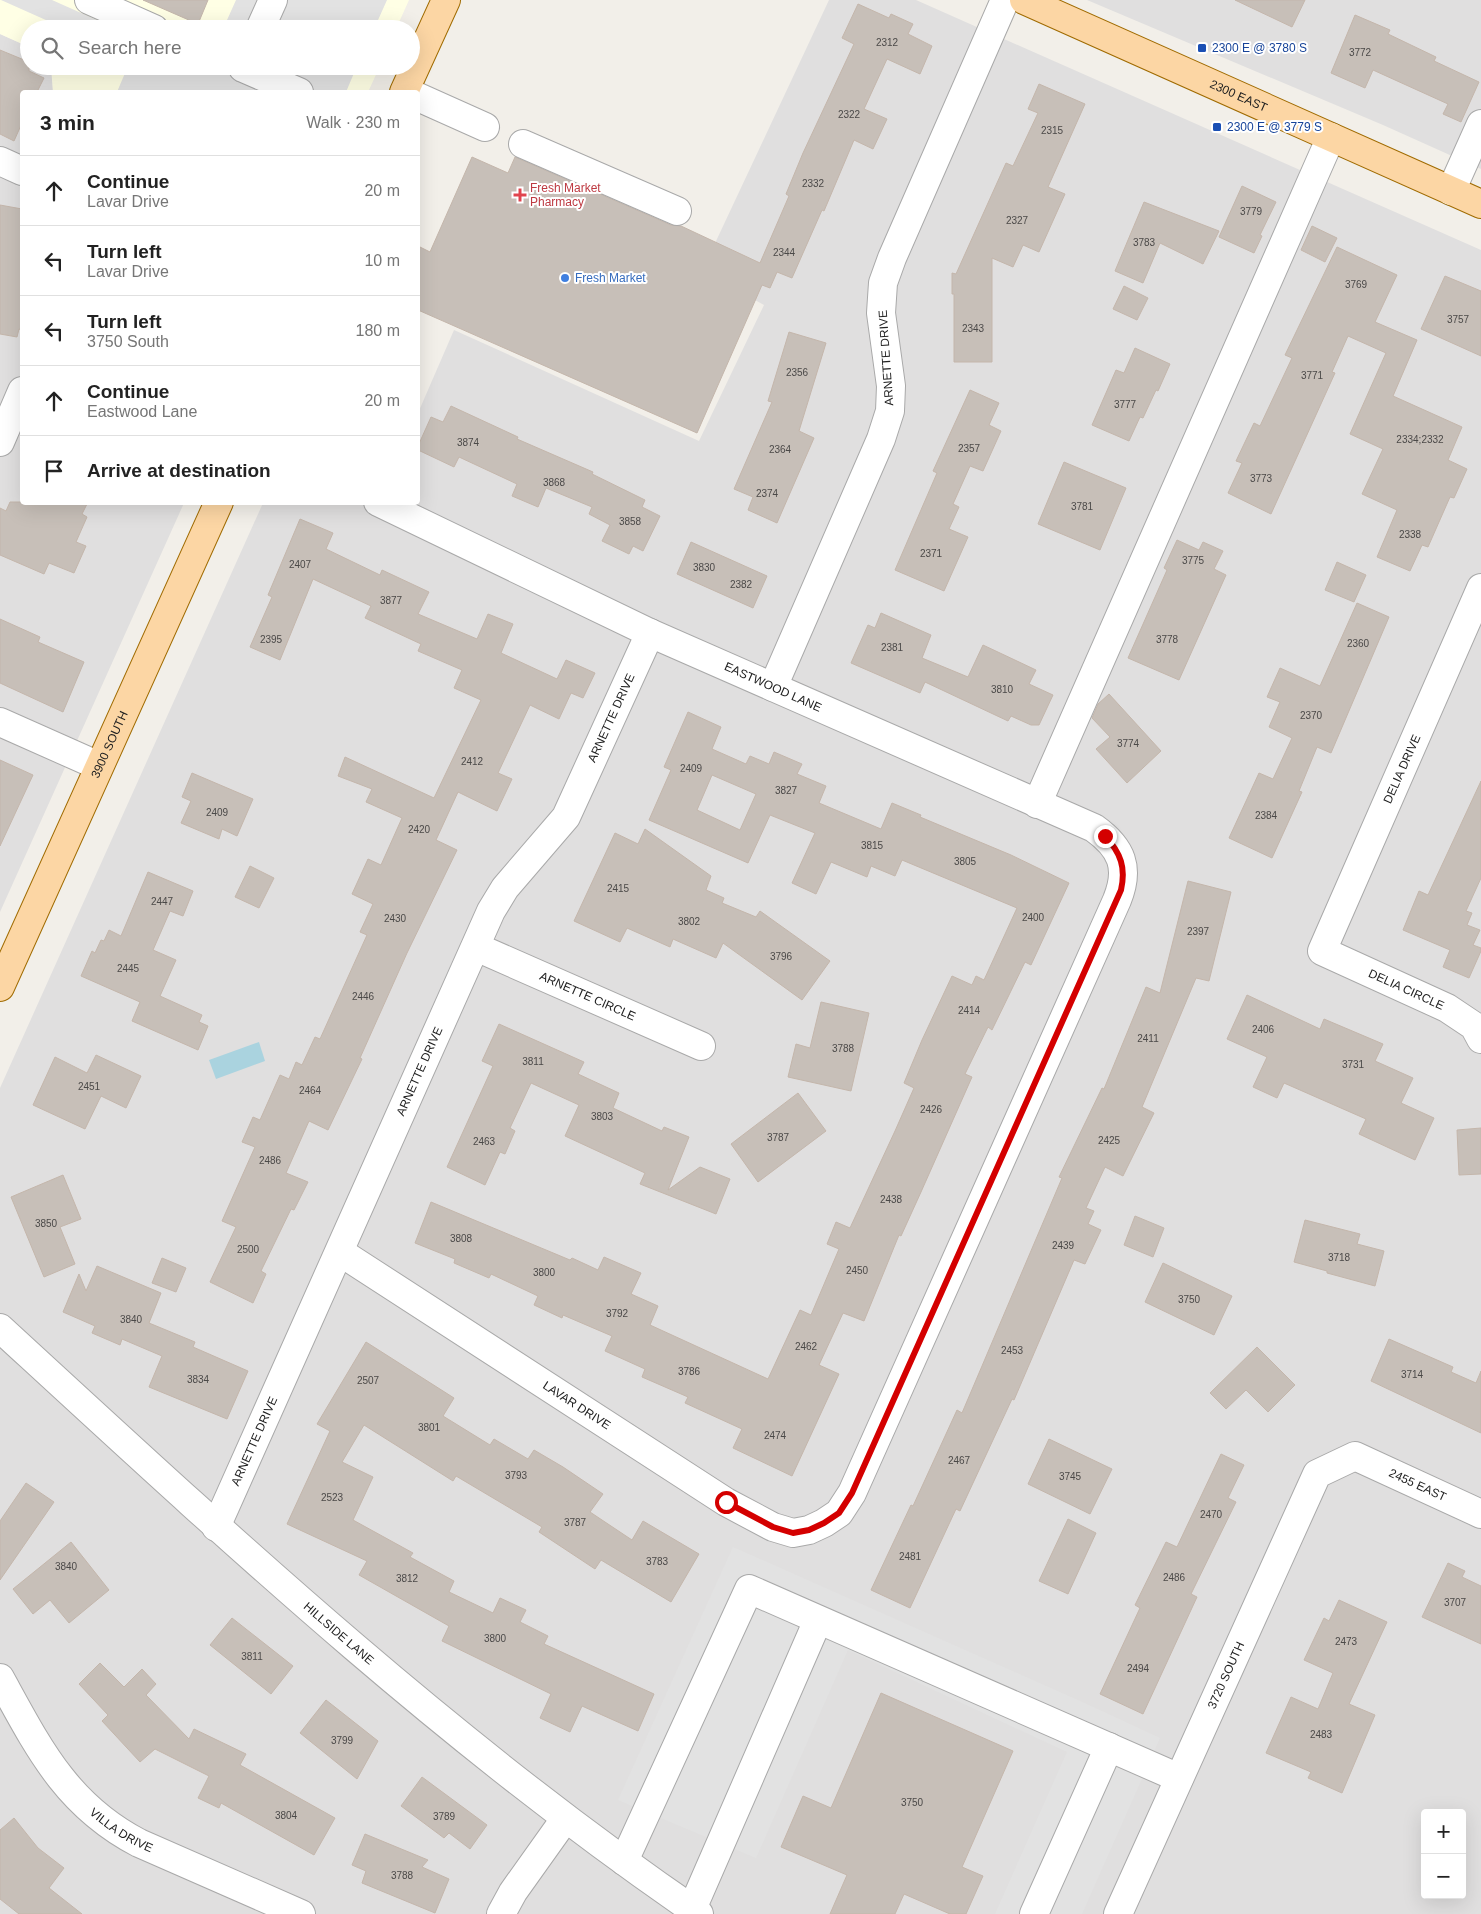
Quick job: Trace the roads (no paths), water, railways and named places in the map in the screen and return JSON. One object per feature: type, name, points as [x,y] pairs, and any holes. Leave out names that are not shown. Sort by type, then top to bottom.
[{"type":"main road","points":[[420,64],[446,0]]},
{"type":"main road","name":"2300 EAST","points":[[1024,0],[1481,204]]},
{"type":"main road","points":[[409,90],[415,75]]},
{"type":"main road","name":"3900 SOUTH","points":[[0,987],[218,505]]},
{"type":"street","points":[[88,0],[134,20]]},
{"type":"street","points":[[264,20],[273,0]]},
{"type":"street","name":"ARNETTE DRIVE","points":[[773,687],[881,439],[890,412],[891,386],[881,313],[883,283],[886,274],[1005,0]]},
{"type":"street","points":[[260,75],[294,90]]},
{"type":"street","points":[[420,98],[485,127]]},
{"type":"street","points":[[1451,191],[1481,124]]},
{"type":"street","points":[[1038,804],[1331,137]]},
{"type":"street","points":[[523,144],[677,211]]},
{"type":"street","points":[[0,161],[20,170]]},
{"type":"street","points":[[0,442],[20,396]]},
{"type":"street","name":"EASTWOOD LANE","points":[[384,505],[650,633],[1094,828],[1112,843],[1120,854],[1124,878],[1117,900]]},
{"type":"street","name":"DELIA DRIVE","points":[[1322,951],[1481,588]]},
{"type":"street","name":"ARNETTE DRIVE","points":[[216,1527],[491,912],[505,888],[566,817],[650,633]]},
{"type":"street","points":[[0,722],[99,766]]},
{"type":"street","name":"LAVAR DRIVE","points":[[340,1252],[726,1502],[773,1527],[793,1533],[809,1530],[839,1513],[852,1493],[1117,900]]},
{"type":"street","name":"ARNETTE CIRCLE","points":[[476,947],[701,1046]]},
{"type":"street","name":"DELIA CIRCLE","points":[[1322,951],[1447,1008],[1474,1026],[1481,1039]]},
{"type":"street","name":"HILLSIDE LANE","points":[[0,1328],[216,1527],[388,1676],[565,1819],[695,1912]]},
{"type":"street","name":"2455 EAST","points":[[1355,1456],[1481,1514]]},
{"type":"street","name":"3720 SOUTH","points":[[1118,1914],[1317,1474],[1355,1456]]},
{"type":"street","points":[[624,1861],[749,1589],[1179,1778]]},
{"type":"street","points":[[695,1912],[818,1620]]},
{"type":"street","name":"VILLA DRIVE","points":[[0,1678],[37,1746],[52,1768],[83,1804],[101,1819],[119,1832],[140,1843],[301,1914]]},
{"type":"street","points":[[1034,1914],[1110,1747]]},
{"type":"street","points":[[501,1914],[514,1892],[565,1819]]},
{"type":"water","points":[[259,1042],[265,1061],[216,1079],[209,1060]]},
{"type":"place","name":"2300 E @ 3780 S","points":[[1202,48]]},
{"type":"place","name":"2300 E @ 3779 S","points":[[1217,127]]},
{"type":"place","name":"Fresh Market Pharmacy","points":[[520,195]]},
{"type":"place","name":"Fresh Market","points":[[565,278]]}]
